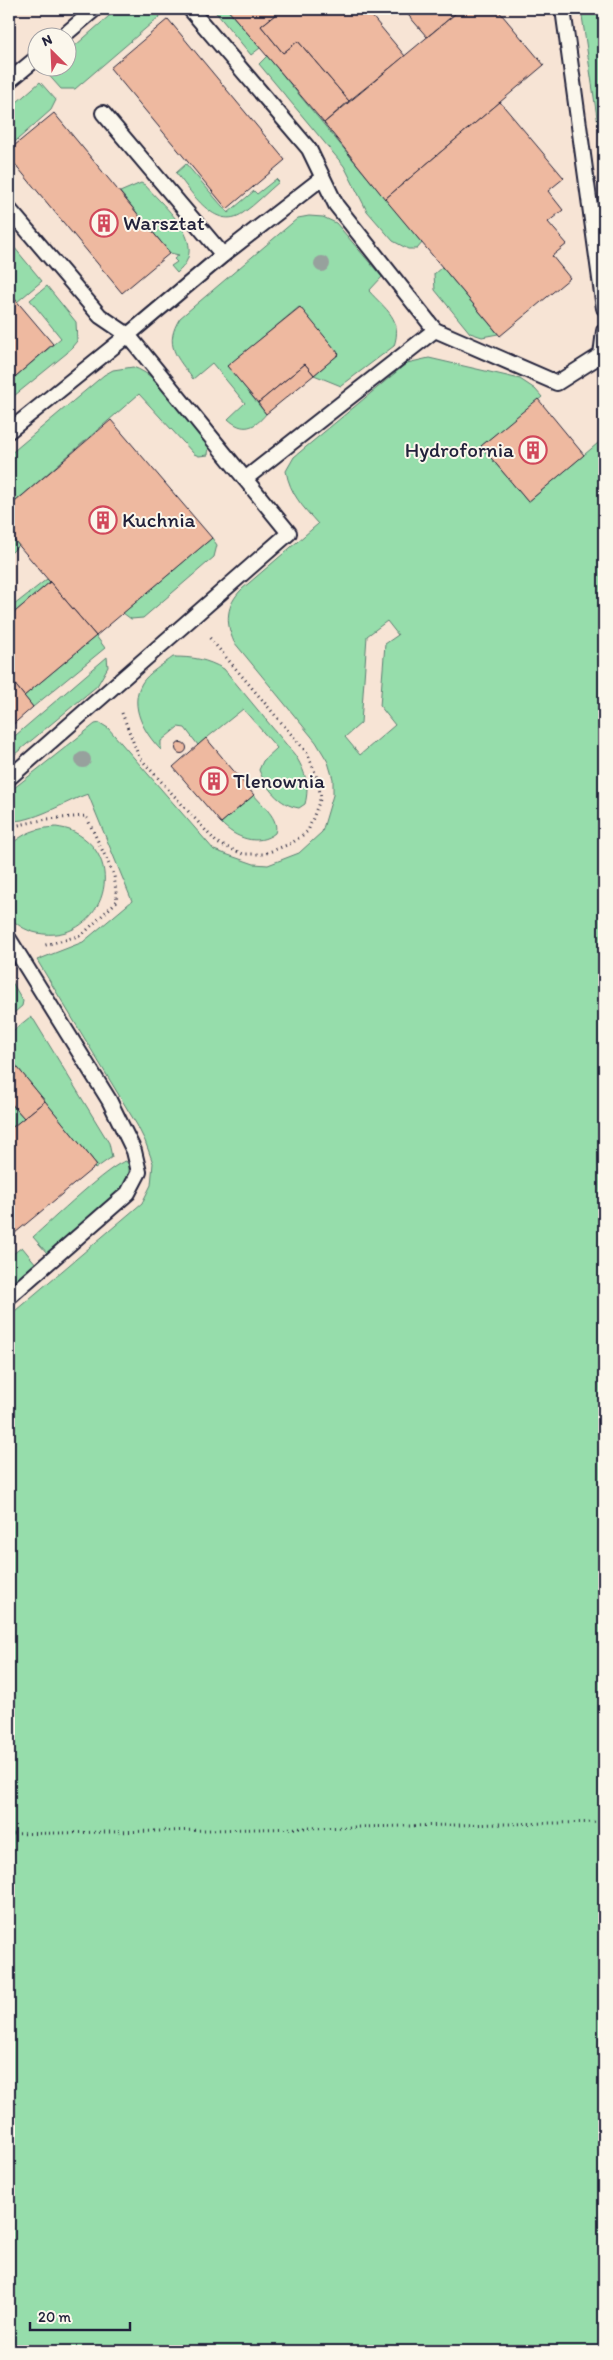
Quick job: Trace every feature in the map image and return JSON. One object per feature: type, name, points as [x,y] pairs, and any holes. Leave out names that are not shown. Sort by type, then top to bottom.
[{"type":"lane","points":[[73,28],[95,9]]},
{"type":"lane","points":[[190,9],[309,149],[336,205],[435,330],[557,383],[601,355],[604,331]]},
{"type":"lane","points":[[563,9],[604,308]]},
{"type":"lane","points":[[9,81],[28,65]]},
{"type":"lane","points":[[103,113],[223,255]]},
{"type":"lane","points":[[9,431],[223,255],[322,178]]},
{"type":"lane","points":[[9,209],[100,316],[128,335],[289,533],[9,778]]},
{"type":"lane","points":[[245,478],[435,330]]},
{"type":"lane","points":[[9,939],[109,1100],[134,1151],[139,1172],[128,1193],[9,1297]]},
{"type":"path","points":[[118,682],[122,719],[139,756],[217,843],[243,854],[264,854],[292,844],[308,831],[321,797],[316,775],[308,754],[192,618]]},
{"type":"path","points":[[9,827],[47,819],[86,816],[114,875],[117,901],[82,935],[18,954]]},
{"type":"path","points":[[9,1834],[604,1822]]},
{"type":"shaded area","points":[[9,9],[592,9],[604,100],[604,618],[190,1207],[9,1363]]},
{"type":"green space","points":[[117,9],[164,9],[166,11],[75,89],[61,89],[51,78],[78,78],[78,43]]},
{"type":"green space","points":[[213,9],[227,9],[260,48],[251,55]]},
{"type":"green space","points":[[581,9],[604,9],[604,165]]},
{"type":"green space","points":[[267,56],[422,243],[417,249],[408,249],[393,241],[367,211],[344,166],[259,64]]},
{"type":"green space","points":[[40,82],[56,100],[51,110],[9,147],[9,109]]},
{"type":"green space","points":[[186,164],[228,213],[254,191],[257,194],[276,179],[279,182],[243,213],[233,217],[223,217],[213,213],[196,199],[176,173]]},
{"type":"green space","points":[[141,183],[173,215],[187,238],[189,250],[186,262],[177,273],[171,266],[177,262],[174,259],[179,255],[170,253],[120,192]]},
{"type":"green space","points":[[309,216],[323,217],[336,223],[382,277],[369,291],[387,310],[395,322],[396,337],[394,346],[341,386],[314,375],[339,354],[299,307],[228,366],[266,414],[258,423],[248,427],[239,426],[228,419],[245,403],[212,363],[193,379],[174,350],[172,343],[175,327],[180,318],[298,218]]},
{"type":"green space","points":[[9,241],[42,281],[17,302],[9,292]]},
{"type":"green space","points":[[442,267],[498,334],[482,337],[470,333],[435,290],[434,274]]},
{"type":"green space","points":[[47,286],[76,322],[77,341],[67,353],[9,400],[9,382],[61,338],[30,300]]},
{"type":"green space","points":[[429,358],[520,379],[535,389],[542,397],[481,446],[528,502],[604,438],[604,2351],[9,2351],[9,1316],[142,1203],[151,1185],[153,1163],[137,1125],[37,960],[83,942],[132,901],[88,794],[38,816],[17,821],[9,820],[9,792],[95,724],[100,723],[108,728],[214,850],[254,864],[268,865],[299,853],[322,832],[333,795],[333,779],[328,762],[316,742],[234,642],[228,621],[230,608],[242,589],[318,524],[298,500],[288,479],[286,471],[294,457],[407,363]],"holes":[[[387,621],[398,635],[385,644],[380,706],[395,725],[360,755],[345,737],[361,723],[367,636]]]},
{"type":"green space","points":[[133,367],[144,372],[165,389],[209,444],[208,455],[199,456],[194,454],[139,394],[9,507],[9,455],[104,375],[113,370]]},
{"type":"green space","points":[[9,534],[19,545],[9,555]]},
{"type":"green space","points":[[212,538],[217,545],[214,557],[143,618],[131,619],[123,613]]},
{"type":"green space","points":[[47,579],[50,582],[9,617],[9,609]]},
{"type":"green space","points":[[96,636],[105,648],[33,707],[24,696]]},
{"type":"green space","points":[[107,657],[108,667],[97,686],[9,759],[9,741]]},
{"type":"green space","points":[[173,657],[199,659],[224,669],[295,755],[306,778],[305,804],[299,808],[285,803],[274,795],[265,783],[259,770],[263,761],[277,748],[243,709],[198,745],[185,728],[178,727],[161,741],[161,750],[149,736],[140,719],[137,701],[138,692],[148,676]]},
{"type":"green space","points":[[254,795],[273,817],[276,828],[275,833],[268,837],[254,840],[233,833],[221,823]]},
{"type":"green space","points":[[56,827],[72,831],[92,845],[102,862],[104,880],[101,898],[92,914],[78,927],[59,934],[37,933],[21,926],[9,914],[7,892],[9,846],[31,832]]},
{"type":"green space","points":[[9,977],[23,1001],[22,1006],[9,1017]]},
{"type":"green space","points":[[30,1017],[34,1020],[109,1143],[112,1157],[95,1169],[97,1165],[9,1057],[9,1034]]},
{"type":"green space","points":[[9,1101],[24,1118],[9,1130]]},
{"type":"green space","points":[[126,1161],[129,1165],[129,1176],[121,1192],[47,1253],[33,1237],[94,1182]]},
{"type":"green space","points":[[22,1247],[36,1264],[9,1287],[9,1257]]},
{"type":"building","points":[[227,9],[278,9],[280,11],[261,26],[283,53],[298,41],[349,101],[324,123]]},
{"type":"building","points":[[278,9],[366,9],[405,56],[349,101],[298,41],[283,53],[261,26],[280,11]]},
{"type":"building","points":[[403,9],[461,9],[427,37]]},
{"type":"building","points":[[461,9],[497,9],[544,65],[385,199],[324,123]]},
{"type":"building","points":[[168,19],[285,160],[227,209],[110,68]]},
{"type":"building","points":[[500,102],[564,178],[548,191],[563,210],[548,222],[567,244],[552,256],[570,278],[500,336],[385,199]]},
{"type":"building","name":"Warsztat","points":[[54,113],[170,253],[122,293],[9,157],[9,150]]},
{"type":"building","points":[[9,292],[53,344],[9,382]]},
{"type":"building","points":[[300,307],[339,354],[314,375],[305,364],[258,403],[227,366]]},
{"type":"building","points":[[305,364],[314,375],[266,414],[258,403]]},
{"type":"building","name":"Hydrofornia","points":[[538,399],[584,455],[528,502],[481,446]]},
{"type":"building","name":"Kuchnia","points":[[111,420],[212,538],[96,636],[9,534],[9,507]]},
{"type":"building","points":[[50,582],[96,636],[24,696],[9,677],[9,617]]},
{"type":"building","points":[[9,677],[33,707],[9,728]]},
{"type":"building","name":"Tlenownia","points":[[206,738],[254,795],[221,823],[173,767]]},
{"type":"building","points":[[179,743],[183,743],[186,748],[185,752],[179,753],[176,750],[176,746]]},
{"type":"building","points":[[9,1057],[45,1101],[24,1118],[9,1101]]},
{"type":"building","points":[[45,1101],[97,1165],[9,1238],[9,1130]]},
{"type":"place","name":"Warsztat","points":[[104,223]]},
{"type":"place","name":"Hydrofornia","points":[[533,450]]},
{"type":"place","name":"Kuchnia","points":[[103,520]]},
{"type":"place","name":"Tlenownia","points":[[214,781]]}]
